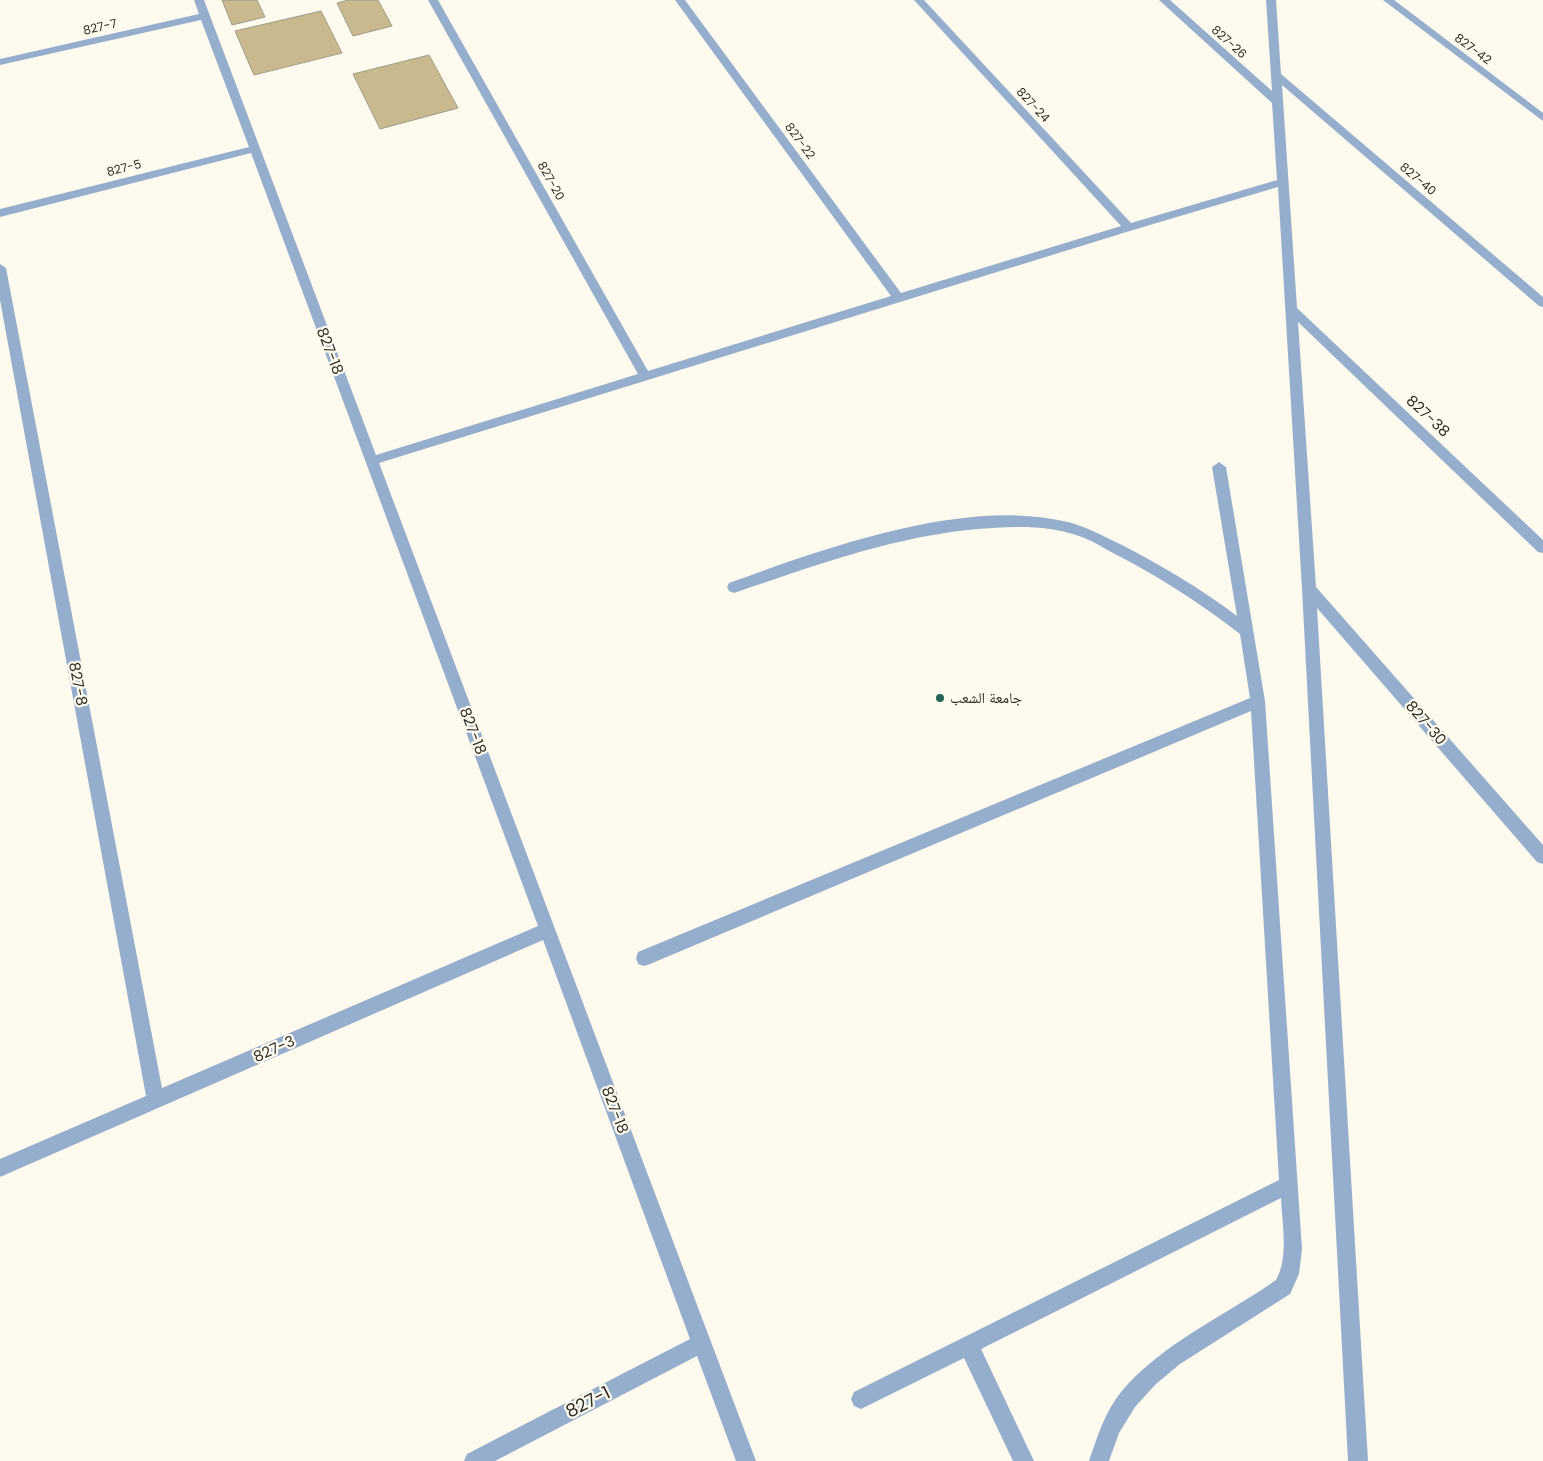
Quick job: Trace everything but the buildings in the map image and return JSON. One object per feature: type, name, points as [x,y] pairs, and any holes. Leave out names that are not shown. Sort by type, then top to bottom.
[{"type":"street","name":"827-18","points":[[199,0],[746,1461]]},
{"type":"street","name":"827-20","points":[[433,0],[645,376]]},
{"type":"street","name":"827-22","points":[[680,0],[898,298]]},
{"type":"street","name":"827-24","points":[[919,0],[1129,227]]},
{"type":"street","name":"827-26","points":[[1164,0],[1278,102]]},
{"type":"street","points":[[1271,0],[1309,589],[1358,1461]]},
{"type":"street","name":"827-42","points":[[1388,0],[1543,118]]},
{"type":"street","name":"827-7","points":[[0,62],[205,16]]},
{"type":"street","name":"827-40","points":[[1276,75],[1543,303]]},
{"type":"street","name":"827-5","points":[[0,213],[254,149]]},
{"type":"street","points":[[371,461],[1129,227],[1283,182]]},
{"type":"street","name":"827-8","points":[[0,268],[156,1101]]},
{"type":"street","name":"827-38","points":[[1291,309],[1543,548]]},
{"type":"street","points":[[1099,1461],[1108,1430],[1131,1394],[1156,1369],[1284,1287],[1290,1274],[1293,1249],[1258,701],[1219,467]]},
{"type":"street","points":[[734,587],[835,551],[913,530],[968,523],[1034,522],[1078,530],[1154,567],[1213,604],[1246,631]]},
{"type":"street","name":"827-30","points":[[1309,589],[1543,857]]},
{"type":"street","points":[[644,958],[1258,701]]},
{"type":"street","name":"827-3","points":[[0,1168],[547,930]]},
{"type":"street","points":[[862,1400],[1288,1185]]},
{"type":"street","name":"827-1","points":[[474,1461],[702,1343]]},
{"type":"street","points":[[969,1346],[1024,1461]]},
{"type":"place","name":"جامعة الشعب","points":[[940,698]]}]
